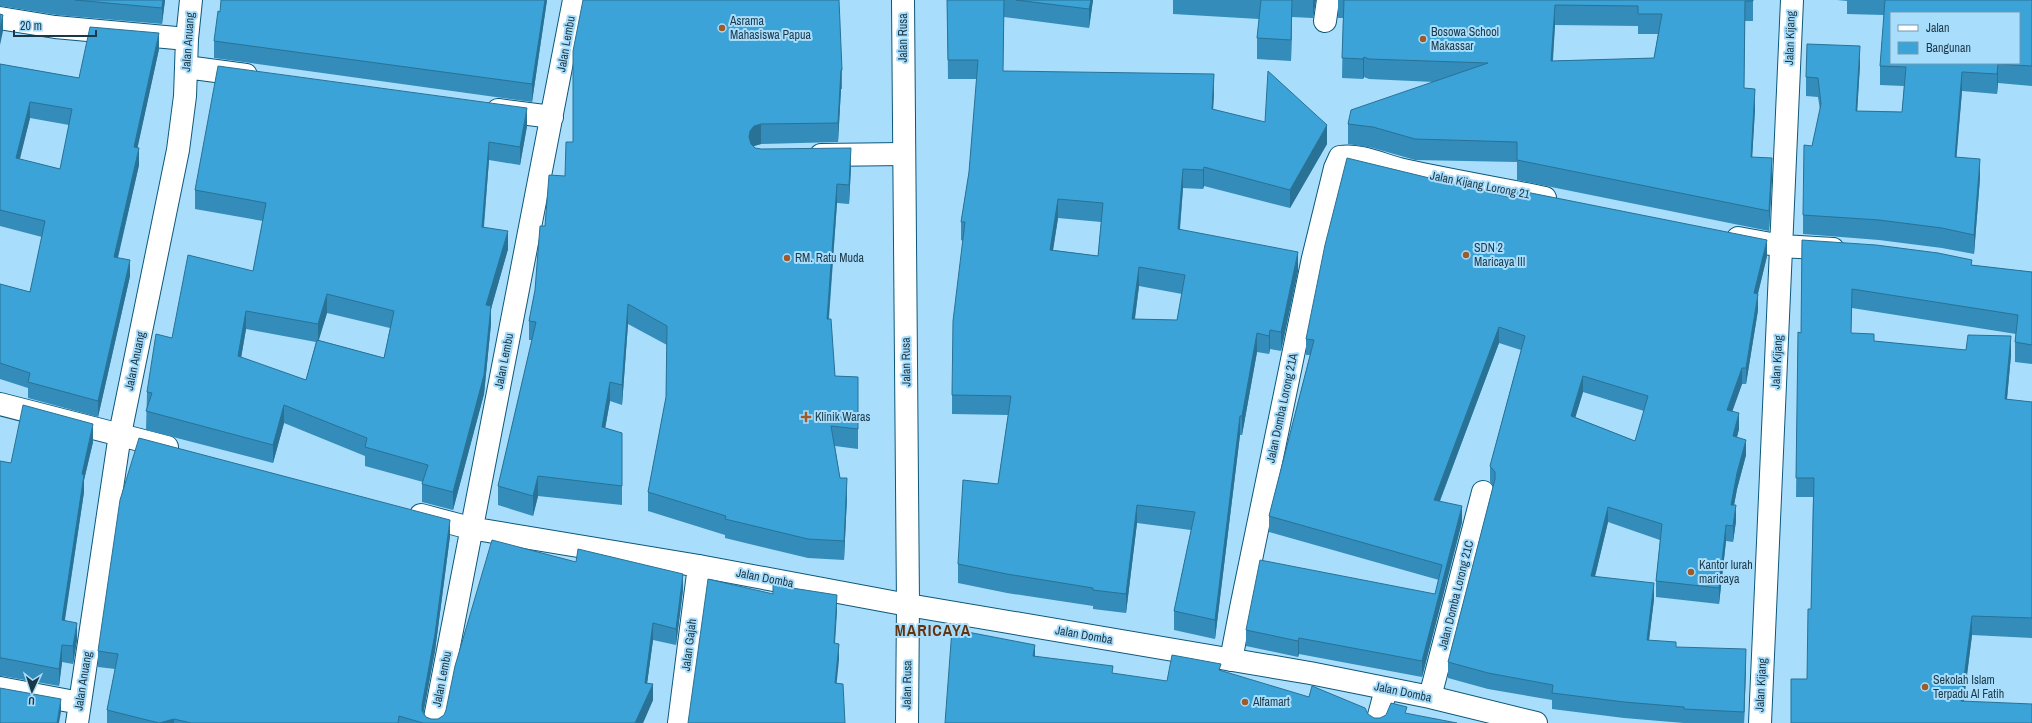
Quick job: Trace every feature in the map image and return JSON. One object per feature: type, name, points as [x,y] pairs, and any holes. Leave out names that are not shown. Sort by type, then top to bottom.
[{"type":"street","name":"Jalan Anuang","points":[[78,713],[120,434],[178,150],[184,96],[191,0]]},
{"type":"street","name":"Jalan Lembu","points":[[434,723],[470,528],[552,118],[574,0]]},
{"type":"street","name":"Jalan Rusa","points":[[903,0],[908,605],[907,723]]},
{"type":"street","points":[[1325,21],[1328,0]]},
{"type":"street","name":"Jalan Kijang","points":[[1760,723],[1772,244],[1792,0]]},
{"type":"street","points":[[0,18],[55,27],[187,39]]},
{"type":"street","points":[[186,67],[264,78]]},
{"type":"street","points":[[482,108],[552,118]]},
{"type":"street","points":[[801,155],[904,154]]},
{"type":"street","name":"Jalan Kijang Lorong 21","points":[[1340,157],[1349,156],[1364,159],[1399,169],[1563,202]]},
{"type":"street","name":"Jalan Domba Lorong 21A","points":[[1232,660],[1241,608],[1313,258],[1335,168],[1340,157]]},
{"type":"street","points":[[1716,234],[1772,244],[1853,250]]},
{"type":"street","points":[[0,404],[189,452]]},
{"type":"street","name":"Jalan Domba Lorong 21C","points":[[1430,697],[1483,492]]},
{"type":"street","name":"Jalan Domba","points":[[402,510],[470,528],[699,566],[908,605],[1310,673],[1430,697],[1536,723]]},
{"type":"street","name":"Jalan Gajah","points":[[679,723],[699,566]]},
{"type":"street","points":[[0,688],[78,713]]},
{"type":"street","points":[[1377,723],[1386,689]]},
{"type":"building","points":[[75,0],[163,0],[162,8]]},
{"type":"building","points":[[221,0],[545,0],[532,84],[214,41]]},
{"type":"building","points":[[583,0],[839,0],[842,70],[838,123],[761,124],[754,126],[750,131],[749,137],[751,144],[755,148],[761,149],[851,148],[849,185],[837,184],[827,319],[831,319],[835,376],[858,377],[858,429],[831,426],[840,478],[847,478],[844,541],[808,539],[725,519],[726,516],[648,492],[666,397],[667,326],[628,304],[622,385],[610,382],[602,427],[622,433],[622,486],[538,476],[533,496],[498,486],[536,322],[529,321],[535,290],[540,226],[545,226],[549,175],[565,176],[566,142],[573,142],[573,51]]},
{"type":"building","points":[[947,0],[1004,0],[1003,71],[1214,74],[1212,109],[1265,122],[1268,71],[1327,125],[1290,190],[1204,167],[1203,170],[1183,169],[1178,229],[1298,252],[1281,332],[1270,330],[1269,336],[1257,333],[1242,416],[1240,416],[1215,620],[1174,611],[1195,512],[1137,505],[1126,594],[1093,590],[1093,588],[1007,574],[958,564],[963,480],[998,484],[1011,396],[952,395],[953,321],[965,222],[961,222],[969,172],[978,60],[948,60]],"holes":[[[1058,199],[1103,203],[1098,256],[1050,250]],[[1139,267],[1185,275],[1177,320],[1132,319]]]},
{"type":"building","points":[[1016,0],[1091,0],[1089,9]]},
{"type":"building","points":[[1261,0],[1292,0],[1291,40],[1257,38]]},
{"type":"building","points":[[1344,0],[1753,0],[1745,1],[1744,88],[1755,89],[1751,157],[1772,158],[1769,211],[1517,160],[1517,142],[1415,139],[1373,127],[1348,124],[1351,110],[1488,63],[1369,59],[1364,57],[1363,59],[1342,58]],"holes":[[[1555,5],[1638,6],[1638,14],[1662,14],[1654,58],[1551,61]]]},
{"type":"building","points":[[1885,0],[2032,0],[2032,66],[1998,64],[1997,74],[1962,72],[1955,157],[1980,159],[1974,235],[1942,228],[1879,220],[1803,215],[1804,145],[1812,146],[1821,104],[1818,78],[1806,77],[1807,44],[1860,46],[1856,111],[1902,112],[1906,67],[1880,66]]},
{"type":"building","points":[[0,14],[3,15],[0,29]]},
{"type":"building","points":[[90,27],[159,33],[134,147],[139,148],[114,257],[130,260],[98,401],[28,382],[30,373],[0,363],[0,284],[30,292],[45,221],[0,210],[0,64],[79,78]],"holes":[[[30,102],[72,109],[60,169],[16,158]]]},
{"type":"building","points":[[218,66],[527,108],[520,147],[489,142],[482,227],[508,231],[486,305],[491,306],[484,375],[453,492],[422,484],[428,465],[365,447],[367,438],[284,405],[273,445],[146,411],[152,393],[147,392],[156,334],[172,338],[188,255],[253,271],[266,203],[195,190]],"holes":[[[327,294],[394,311],[384,358],[317,340],[306,380],[238,356],[246,311],[318,324]]]},
{"type":"building","points":[[1347,158],[1516,199],[1516,190],[1767,240],[1754,293],[1758,294],[1746,368],[1742,368],[1727,410],[1739,413],[1733,436],[1746,440],[1737,473],[1731,505],[1736,505],[1733,526],[1726,525],[1719,588],[1656,581],[1662,524],[1608,507],[1591,576],[1654,583],[1647,640],[1676,642],[1676,647],[1746,649],[1744,712],[1684,709],[1684,707],[1624,702],[1552,693],[1553,685],[1488,673],[1448,662],[1495,479],[1495,472],[1490,466],[1525,336],[1499,327],[1434,500],[1462,506],[1422,661],[1299,638],[1298,641],[1246,630],[1260,560],[1435,594],[1442,565],[1269,516],[1314,340],[1306,339],[1325,245]],"holes":[[[1583,376],[1648,396],[1635,441],[1571,416]]]},
{"type":"building","points":[[1802,240],[1876,245],[1938,253],[1972,260],[1971,265],[2032,272],[2032,345],[2015,342],[2018,315],[1852,289],[1851,333],[1874,334],[1874,341],[1966,350],[1968,335],[2011,336],[2005,399],[2032,402],[2032,618],[1972,616],[1961,701],[2032,704],[2032,723],[1791,723],[1791,679],[1807,679],[1808,609],[1811,609],[1814,478],[1796,478],[1798,332],[1801,333]]},
{"type":"building","points":[[23,405],[93,424],[82,474],[84,475],[62,620],[77,623],[73,646],[62,645],[59,669],[0,658],[0,461],[11,463]]},
{"type":"building","points":[[139,438],[450,520],[435,634],[422,705],[422,711],[426,717],[431,719],[438,719],[444,715],[446,710],[455,666],[492,540],[576,562],[578,549],[683,574],[676,629],[653,623],[645,683],[653,684],[635,723],[423,723],[399,716],[398,723],[191,723],[174,719],[159,723],[107,710],[118,654],[98,651],[120,500]]},
{"type":"building","points":[[708,579],[773,594],[773,585],[837,595],[834,643],[839,644],[835,683],[843,684],[845,723],[688,723]]},
{"type":"building","points":[[952,629],[1035,645],[1033,656],[1113,666],[1112,673],[1167,681],[1172,655],[1221,664],[1219,670],[1309,697],[1312,686],[1365,708],[1368,714],[1374,718],[1380,718],[1386,715],[1391,703],[1407,707],[1405,713],[1457,723],[945,723]]},
{"type":"building","points":[[0,688],[61,699],[57,723],[0,723]]},
{"type":"place","name":"Asrama Mahasiswa Papua","points":[[722,28]]},
{"type":"place","name":"Bosowa School Makassar","points":[[1423,39]]},
{"type":"place","name":"SDN 2 Maricaya III","points":[[1466,255]]},
{"type":"place","name":"RM. Ratu Muda","points":[[787,258]]},
{"type":"place","name":"Klinik Waras","points":[[806,417]]},
{"type":"place","name":"Kantor lurah maricaya","points":[[1691,572]]},
{"type":"place","name":"Sekolah Islam Terpadu Al Fatih","points":[[1925,687]]},
{"type":"place","name":"Alfamart","points":[[1245,702]]},
{"type":"district","name":"MARICAYA","points":[[933,630]]}]
